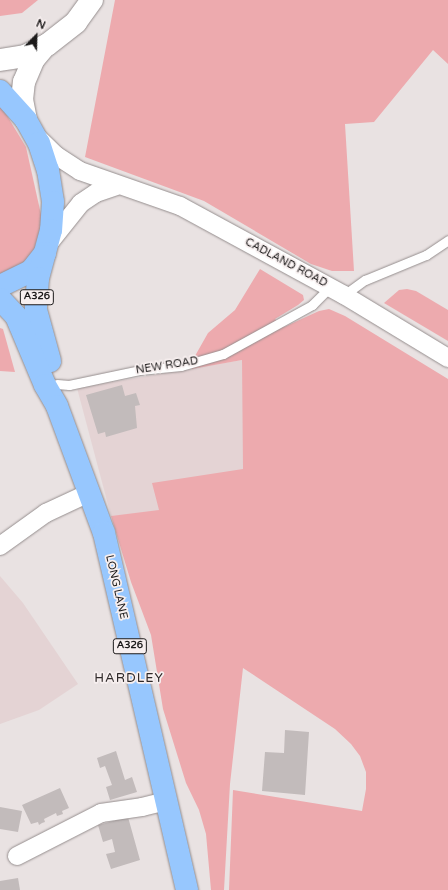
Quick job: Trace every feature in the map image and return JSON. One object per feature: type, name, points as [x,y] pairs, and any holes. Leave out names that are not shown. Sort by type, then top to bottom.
[{"type":"main road","points":[[0,92],[30,128]]},
{"type":"main road","name":"LONG LANE","points":[[30,128],[46,162],[52,190],[52,218],[46,249],[38,278],[36,310],[57,384],[57,406]]},
{"type":"main road","points":[[0,286],[31,271],[46,249]]},
{"type":"main road","name":"LONG LANE","points":[[0,299],[16,316],[45,385],[57,406],[104,533],[187,890]]},
{"type":"street","points":[[0,60],[25,56],[45,46],[66,31],[92,0]]},
{"type":"street","points":[[30,128],[22,100],[24,82],[34,59],[45,46]]},
{"type":"street","name":"CADLAND ROAD","points":[[30,128],[57,156],[80,171],[116,186],[180,206],[337,291],[448,358]]},
{"type":"street","points":[[46,249],[76,207],[96,193],[116,186]]},
{"type":"street","points":[[0,546],[46,513],[89,493]]},
{"type":"street","points":[[17,856],[101,813],[142,807],[166,800]]},
{"type":"lane","name":"NEW ROAD","points":[[57,384],[69,384],[140,370],[181,366],[223,354],[337,291],[429,254],[448,240]]},
{"type":"shaded area","points":[[0,0],[38,0],[22,13],[0,16]]},
{"type":"shaded area","points":[[115,0],[448,0],[448,64],[433,50],[374,122],[345,124],[354,271],[332,271],[311,264],[204,201],[85,157]]},
{"type":"shaded area","points":[[0,104],[26,147],[42,219],[41,232],[34,254],[24,263],[0,277]]},
{"type":"shaded area","points":[[260,269],[303,295],[304,300],[275,319],[284,327],[319,311],[329,309],[345,316],[448,379],[448,890],[229,890],[233,790],[362,811],[366,789],[366,772],[360,756],[351,744],[335,729],[243,668],[230,784],[224,890],[211,890],[206,834],[199,810],[186,783],[163,709],[151,635],[131,582],[111,516],[159,510],[152,483],[243,469],[242,360],[192,369],[191,363],[208,333],[235,310]]},
{"type":"shaded area","points":[[407,289],[416,291],[448,310],[448,341],[384,303],[399,290]]},
{"type":"shaded area","points":[[0,328],[3,329],[15,372],[0,371]]},
{"type":"shaded area","points":[[242,360],[253,510],[111,516],[77,388]]},
{"type":"shaded area","points":[[0,576],[23,603],[78,684],[39,710],[0,724]]},
{"type":"building","points":[[122,385],[125,396],[136,393],[140,405],[135,406],[137,428],[106,437],[105,432],[98,434],[86,395]]},
{"type":"building","points":[[285,730],[309,732],[305,795],[262,791],[265,752],[284,753]]},
{"type":"building","points":[[116,751],[125,780],[132,777],[137,792],[110,800],[106,787],[112,785],[105,766],[100,768],[97,758]]},
{"type":"building","points":[[60,788],[69,808],[62,811],[63,814],[57,816],[56,813],[44,819],[45,822],[39,825],[38,822],[31,824],[22,805]]},
{"type":"building","points":[[0,807],[22,811],[18,832],[0,829]]},
{"type":"building","points":[[128,817],[140,860],[111,869],[106,854],[115,852],[112,839],[103,842],[98,825]]},
{"type":"building","points":[[18,878],[20,890],[0,890],[0,881]]},
{"type":"district","name":"HARDLEY","points":[[129,678]]}]
